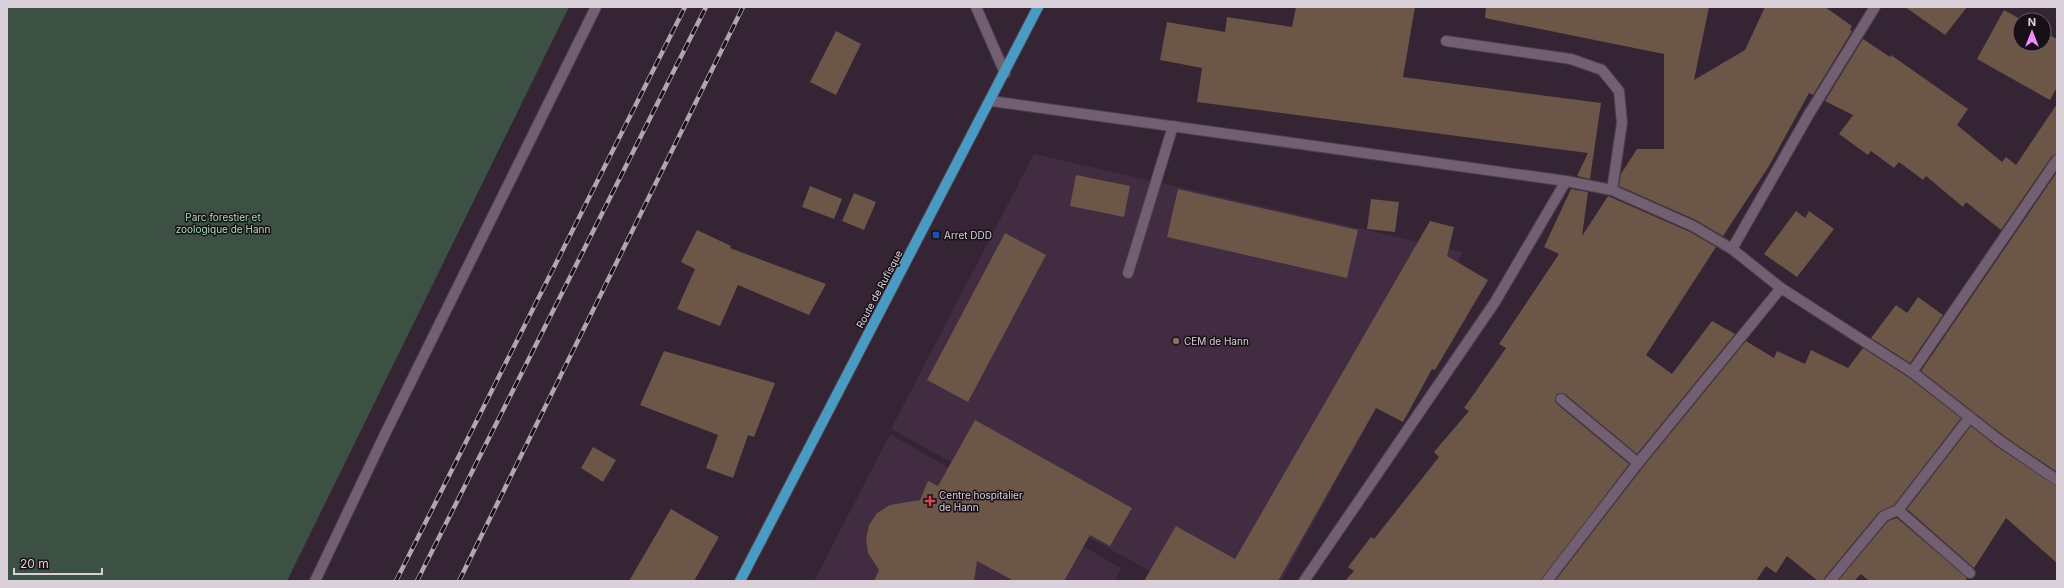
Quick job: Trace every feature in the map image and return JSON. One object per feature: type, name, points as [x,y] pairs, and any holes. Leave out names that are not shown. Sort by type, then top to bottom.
[{"type":"main road","name":"Route de Rufisque","points":[[743,580],[1005,74],[1038,7]]},
{"type":"street","points":[[314,581],[596,7]]},
{"type":"street","points":[[976,7],[1005,74]]},
{"type":"street","points":[[1732,249],[1809,114],[1875,7]]},
{"type":"street","points":[[1446,41],[1571,59],[1602,70],[1619,91],[1622,123],[1612,190]]},
{"type":"street","points":[[991,101],[1566,181],[1612,190],[1693,226],[1732,249],[1781,288],[1912,372],[1970,417],[2057,480]]},
{"type":"street","points":[[1128,273],[1173,126]]},
{"type":"street","points":[[1912,372],[2057,160]]},
{"type":"street","points":[[1304,581],[1495,302],[1566,181]]},
{"type":"street","points":[[1547,581],[1638,463],[1781,288]]},
{"type":"street","points":[[1561,399],[1638,463]]},
{"type":"street","points":[[1830,581],[1884,516],[1898,510],[1970,417]]},
{"type":"street","points":[[1898,510],[1970,573]]},
{"type":"shaded area","name":"CEM de Hann","points":[[1034,154],[1463,252],[1281,581],[1168,581],[891,429]]},
{"type":"shaded area","name":"Centre hospitalier de Hann","points":[[890,434],[1121,568],[1115,581],[814,581]]},
{"type":"green space","name":"Parc forestier et zoologique de Hann","points":[[7,7],[569,7],[287,581],[7,581]]},
{"type":"building","points":[[1296,7],[1415,7],[1403,77],[1601,103],[1590,179],[1577,176],[1588,153],[1197,102],[1202,68],[1160,60],[1167,22],[1225,32],[1227,17],[1292,27]]},
{"type":"building","points":[[1486,7],[1709,7],[1694,80],[1745,50],[1765,7],[1825,7],[1852,26],[1850,30],[1852,31],[1813,95],[1809,93],[1769,166],[1723,236],[1696,220],[1619,186],[1621,174],[1637,149],[1664,149],[1664,54],[1485,18]]},
{"type":"building","points":[[1905,7],[1967,7],[1945,35]]},
{"type":"building","points":[[2004,10],[2012,14],[2012,52],[2052,52],[2052,36],[2057,39],[2057,87],[2050,100],[1977,59]]},
{"type":"building","points":[[836,31],[861,44],[836,95],[810,82]]},
{"type":"building","points":[[1863,39],[1890,57],[1891,55],[1968,109],[1957,125],[2002,162],[2006,157],[2016,165],[2057,104],[2057,154],[2052,156],[2001,230],[1966,202],[1963,207],[1926,176],[1923,180],[1899,162],[1894,168],[1871,151],[1868,155],[1839,134],[1853,115],[1825,101]]},
{"type":"building","points":[[2057,172],[2057,472],[2004,436],[1921,371]]},
{"type":"building","points":[[1076,175],[1130,186],[1124,217],[1070,206]]},
{"type":"building","points":[[810,186],[842,199],[834,219],[802,207]]},
{"type":"building","points":[[1178,189],[1358,230],[1347,278],[1167,237]]},
{"type":"building","points":[[1571,189],[1588,192],[1582,236],[1608,196],[1690,232],[1716,247],[1646,355],[1672,374],[1712,321],[1735,334],[1637,454],[1565,394],[1559,393],[1556,395],[1555,401],[1557,404],[1629,464],[1541,581],[1345,581],[1354,571],[1348,567],[1371,537],[1374,539],[1439,457],[1434,452],[1469,411],[1464,408],[1506,348],[1499,344],[1559,254],[1544,247]]},
{"type":"building","points":[[854,193],[876,202],[864,230],[842,221]]},
{"type":"building","points":[[1371,199],[1399,202],[1395,232],[1367,229]]},
{"type":"building","points":[[1796,211],[1805,218],[1809,211],[1834,229],[1797,277],[1764,254]]},
{"type":"building","points":[[1430,221],[1454,227],[1447,256],[1488,280],[1435,370],[1432,369],[1403,422],[1376,408],[1278,581],[1144,581],[1176,526],[1235,559]]},
{"type":"building","points":[[697,230],[731,246],[730,248],[826,284],[809,315],[738,285],[720,326],[677,309],[695,269],[681,262]]},
{"type":"building","points":[[1005,233],[1046,255],[968,402],[927,380]]},
{"type":"building","points":[[1918,297],[1943,315],[1910,363],[1871,338],[1896,305],[1907,313]]},
{"type":"building","points":[[1746,341],[1774,358],[1777,351],[1805,364],[1811,350],[1848,368],[1863,348],[1908,377],[1961,418],[1894,505],[1879,512],[1825,577],[1824,581],[1818,581],[1787,556],[1776,573],[1766,566],[1756,581],[1555,581],[1643,467]]},
{"type":"building","points":[[664,351],[775,383],[754,437],[748,435],[733,478],[706,468],[718,435],[640,405]]},
{"type":"building","name":"Centre hospitalier de Hann","points":[[975,420],[1132,508],[1110,546],[1090,535],[1064,581],[1014,581],[977,561],[974,581],[874,581],[879,570],[868,553],[866,539],[869,525],[877,513],[890,505],[920,500],[928,481],[938,486]]},
{"type":"building","points":[[1971,426],[1996,446],[2057,486],[2057,563],[2006,518],[1974,568],[1907,509]]},
{"type":"building","points":[[593,447],[616,460],[603,482],[581,468]]},
{"type":"building","points":[[671,509],[719,537],[694,581],[629,581]]},
{"type":"building","points":[[1897,518],[1967,578],[1965,581],[1869,581],[1861,574],[1854,581],[1838,581],[1888,521]]},
{"type":"railway","points":[[396,581],[685,7]]},
{"type":"railway","points":[[417,581],[706,7]]},
{"type":"railway","points":[[459,581],[743,7]]},
{"type":"place","name":"Arret DDD","points":[[936,235]]},
{"type":"place","name":"CEM de Hann","points":[[1176,341]]},
{"type":"place","name":"Centre hospitalier de Hann","points":[[930,501]]}]
